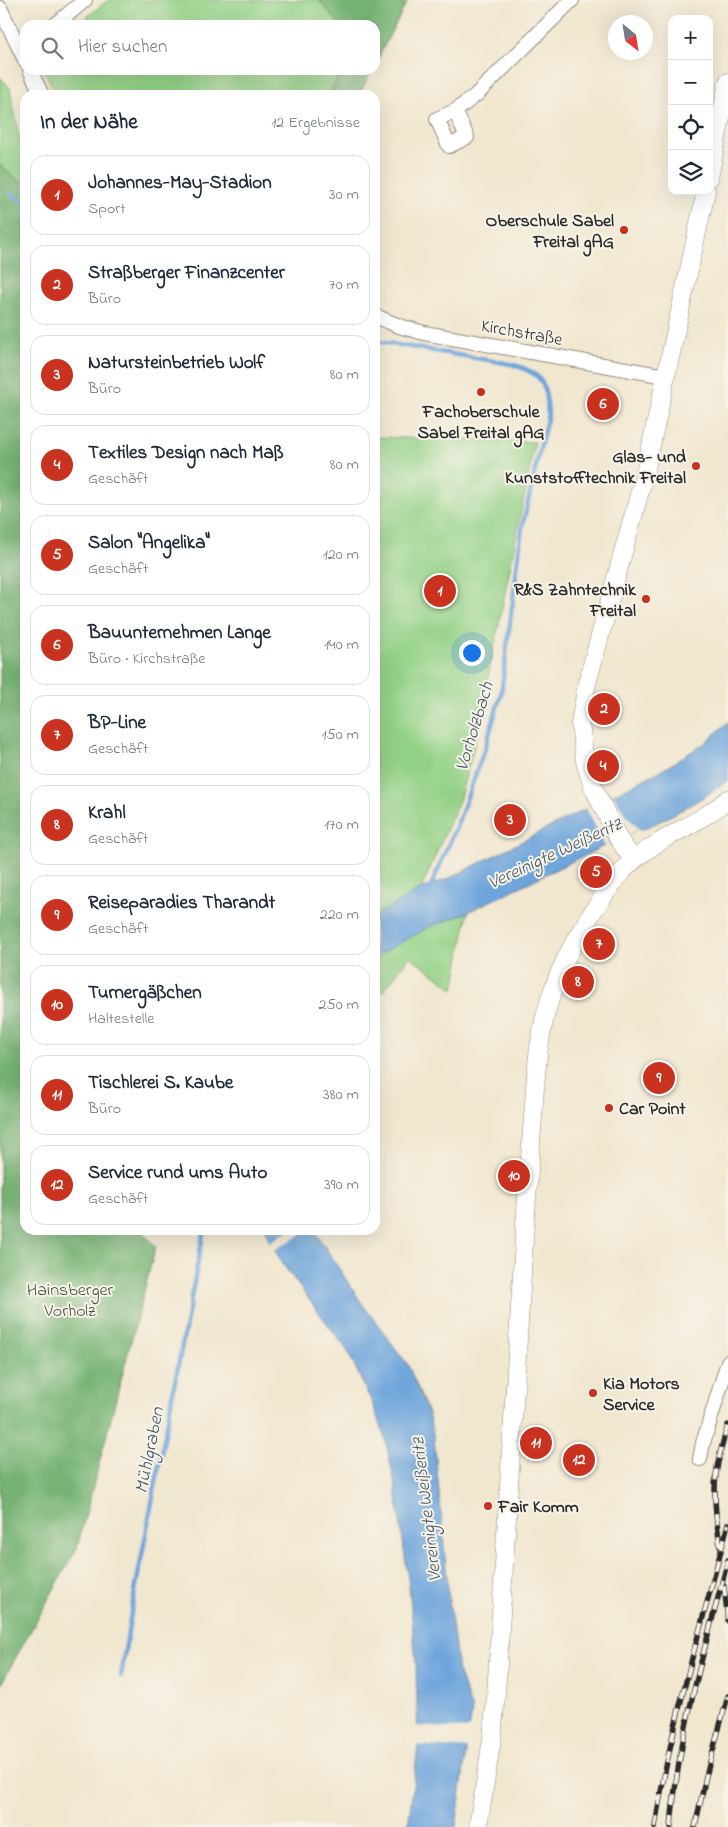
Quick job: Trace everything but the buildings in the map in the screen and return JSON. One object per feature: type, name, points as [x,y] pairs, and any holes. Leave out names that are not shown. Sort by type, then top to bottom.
[{"type":"main road","points":[[713,158],[728,82]]},
{"type":"main road","points":[[633,860],[618,838],[600,802],[584,761],[581,734],[582,714],[587,683],[645,473],[705,195]]},
{"type":"main road","points":[[478,1827],[492,1739],[496,1694],[536,1065],[549,1002],[564,964],[590,917],[633,860],[647,849],[727,802]]},
{"type":"street","points":[[61,20],[85,0]]},
{"type":"street","points":[[455,111],[493,80],[572,0]]},
{"type":"street","points":[[0,8],[20,47]]},
{"type":"street","points":[[32,75],[40,90]]},
{"type":"street","name":"Kirchstraße","points":[[380,318],[424,333],[665,376]]},
{"type":"street","points":[[700,1459],[703,1443],[728,1362]]},
{"type":"green space","points":[[108,0],[319,0],[336,20],[83,20]]},
{"type":"green space","points":[[319,0],[408,0],[380,54],[380,20],[336,20]]},
{"type":"green space","points":[[46,75],[339,75],[331,90],[54,90]]},
{"type":"green space","points":[[339,75],[369,75],[362,90],[331,90]]},
{"type":"green space","points":[[0,77],[10,88],[20,142],[20,181],[0,165]]},
{"type":"green space","name":"Hainsberger Vorholz","points":[[0,165],[20,182],[20,1235],[145,1235],[156,1246],[77,1548],[0,1686]]},
{"type":"green space","points":[[380,437],[535,442],[476,739],[459,801],[421,889],[380,913]]},
{"type":"green space","points":[[468,912],[454,989],[410,956],[380,995],[380,953],[429,927]]},
{"type":"water","name":"Vereinigte Weißeritz","points":[[728,722],[728,780],[709,793],[648,827],[639,829],[468,912],[429,927],[380,954],[380,913],[421,889],[448,879],[664,769],[705,743]]},
{"type":"water","name":"Vereinigte Weißeritz","points":[[267,1235],[317,1235],[361,1302],[408,1365],[428,1413],[434,1438],[449,1599],[458,1671],[472,1710],[456,1827],[408,1827],[418,1746],[416,1663],[409,1586],[395,1484],[385,1439],[372,1403],[347,1350],[284,1266]]},
{"type":"pier","points":[[614,795],[625,814],[639,829],[605,846],[586,808]]},
{"type":"pier","points":[[281,1235],[300,1235],[273,1251],[268,1243]]},
{"type":"pier","points":[[416,1726],[472,1728],[470,1749],[416,1745]]},
{"type":"waterway","name":"Vorholzbach","points":[[11,194],[20,200]]},
{"type":"waterway","name":"Vorholzbach","points":[[380,342],[511,364],[522,368],[541,381],[546,394],[548,414],[522,528],[501,694],[485,748],[457,825],[429,891]]},
{"type":"waterway","name":"Mühlgraben","points":[[121,1676],[132,1607],[203,1235]]},
{"type":"railway","points":[[720,1546],[715,1484],[719,1456],[728,1425]]},
{"type":"railway","points":[[655,1827],[678,1712],[728,1524]]},
{"type":"railway","points":[[671,1827],[686,1726],[728,1560]]},
{"type":"railway","points":[[724,1586],[728,1621]]},
{"type":"railway","points":[[695,1827],[706,1776],[728,1696]]},
{"type":"place","name":"Oberschule Sabel Freital gAG","points":[[624,230]]},
{"type":"place","name":"Fachoberschule Sabel Freital gAG","points":[[481,392]]},
{"type":"place","name":"Bauunternehmen Lange","points":[[603,404]]},
{"type":"place","name":"Glas- und Kunststofftechnik Freital","points":[[696,466]]},
{"type":"place","name":"Johannes-May-Stadion","points":[[440,591]]},
{"type":"place","name":"R&S Zahntechnik Freital","points":[[646,599]]},
{"type":"place","name":"Straßberger Finanzcenter","points":[[604,709]]},
{"type":"place","name":"Textiles Design nach Maß","points":[[603,766]]},
{"type":"place","name":"Natursteinbetrieb Wolf","points":[[510,820]]},
{"type":"place","name":"Salon \"Angelika\"","points":[[596,872]]},
{"type":"place","name":"BP-Line","points":[[599,944]]},
{"type":"place","name":"Krahl","points":[[578,982]]},
{"type":"place","name":"Reiseparadies Tharandt","points":[[659,1078]]},
{"type":"place","name":"Car Point","points":[[609,1108]]},
{"type":"place","name":"Turnergäßchen","points":[[514,1176]]},
{"type":"place","name":"Kia Motors Service","points":[[593,1393]]},
{"type":"place","name":"Tischlerei S. Kaube","points":[[536,1443]]},
{"type":"place","name":"Service rund ums Auto","points":[[579,1460]]},
{"type":"place","name":"Fair Komm","points":[[488,1506]]}]
